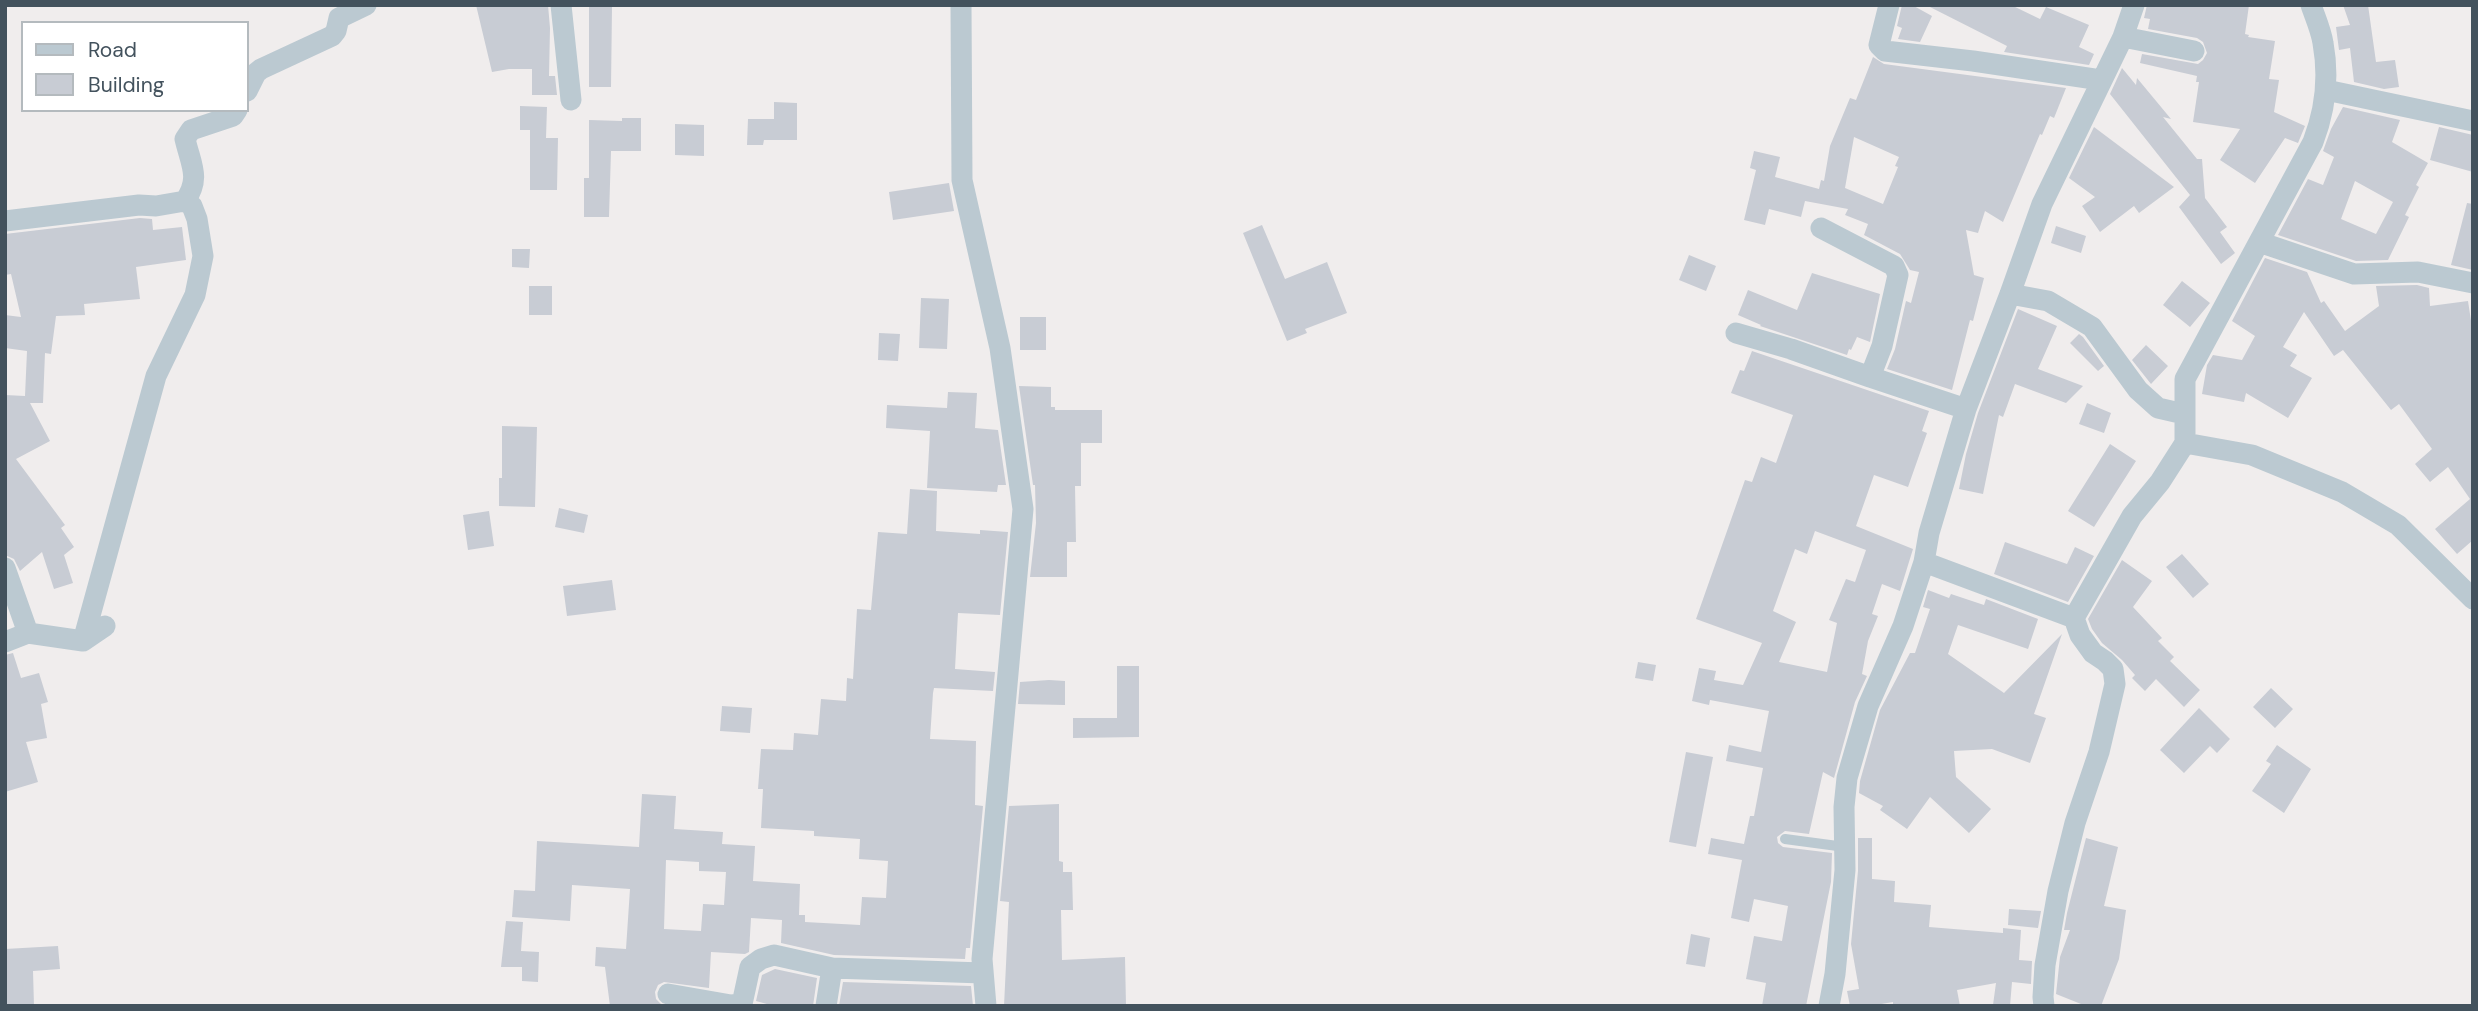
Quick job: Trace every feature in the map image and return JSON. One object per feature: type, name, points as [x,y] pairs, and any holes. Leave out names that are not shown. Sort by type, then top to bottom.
[{"type":"street","points":[[248,88],[258,71],[332,36],[340,18],[366,5]]},
{"type":"street","points":[[561,5],[571,100]]},
{"type":"street","points":[[961,5],[962,180],[1000,348],[1024,509],[982,959],[986,1006]]},
{"type":"street","points":[[1889,5],[1879,45],[1885,51],[2101,80]]},
{"type":"street","points":[[1829,1006],[1835,975],[1845,847],[1844,807],[1847,778],[1868,706],[1903,626],[1924,562],[1929,533],[1966,409],[2042,204],[2123,37],[2134,5]]},
{"type":"street","points":[[2044,1006],[2045,965],[2058,891],[2075,823],[2099,752],[2115,684],[2113,669],[2093,653],[2080,635],[2074,618],[2132,516],[2160,482],[2185,443],[2185,379],[2313,142],[2320,123],[2326,90],[2323,42],[2311,5]]},
{"type":"street","points":[[2123,37],[2194,51]]},
{"type":"street","points":[[2326,90],[2473,121]]},
{"type":"street","points":[[185,201],[194,188],[186,134],[233,116],[236,112]]},
{"type":"street","points":[[5,221],[185,201],[192,206],[197,219],[203,256],[195,295],[156,376],[83,640]]},
{"type":"street","points":[[1821,228],[1894,266],[1898,275],[1882,346],[1870,377]]},
{"type":"street","points":[[2259,242],[2354,274],[2418,272],[2473,283]]},
{"type":"street","points":[[2010,294],[2048,301],[2092,327],[2138,390],[2158,408],[2185,414]]},
{"type":"street","points":[[1736,333],[1966,409]]},
{"type":"street","points":[[2185,443],[2252,454],[2342,492],[2398,525],[2473,599]]},
{"type":"street","points":[[1924,562],[2074,618]]},
{"type":"street","points":[[5,568],[28,633]]},
{"type":"street","points":[[5,642],[28,633],[83,640],[105,626]]},
{"type":"street","points":[[668,994],[731,1005],[742,1004],[750,967],[761,959],[774,955],[832,968],[983,973]]},
{"type":"street","points":[[827,1006],[832,968]]},
{"type":"lane","points":[[1786,839],[1845,847]]},
{"type":"building","points":[[476,5],[548,5],[549,76],[555,76],[557,95],[532,95],[532,69],[492,72]]},
{"type":"building","points":[[1902,5],[1912,5],[1932,16],[1920,42],[1898,39],[1902,28],[1897,26]]},
{"type":"building","points":[[1926,5],[2011,5],[2040,19],[2046,7],[2089,25],[2079,47],[2094,54],[2089,65],[2004,52],[2007,46]]},
{"type":"building","points":[[2147,5],[2249,5],[2245,34],[2249,35],[2248,37],[2275,41],[2269,79],[2279,80],[2274,112],[2305,126],[2298,143],[2285,138],[2255,183],[2220,160],[2240,129],[2193,122],[2199,82],[2196,82],[2197,76],[2140,63],[2142,54],[2198,64],[2207,53],[2203,42],[2197,38],[2148,29],[2150,19],[2144,18]]},
{"type":"building","points":[[2343,5],[2368,5],[2376,62],[2395,60],[2399,87],[2384,89],[2354,82],[2350,48],[2339,50],[2336,27],[2350,25]]},
{"type":"building","points":[[589,7],[612,7],[611,87],[589,87]]},
{"type":"building","points":[[1873,57],[1884,64],[2066,88],[2054,118],[2050,116],[2042,135],[2040,134],[2003,222],[1985,211],[1978,233],[1966,230],[1974,275],[1984,278],[1952,390],[1887,369],[1895,349],[1906,301],[1911,303],[1919,272],[1910,270],[1900,254],[1864,235],[1868,224],[1845,215],[1848,209],[1805,201],[1801,217],[1769,209],[1765,225],[1744,220],[1756,170],[1750,168],[1754,151],[1780,157],[1775,177],[1819,189],[1821,180],[1824,181],[1830,146],[1850,98],[1856,100]],"holes":[[[1854,137],[1899,157],[1895,166],[1898,167],[1883,204],[1845,188]]]},
{"type":"building","points":[[2122,68],[2136,85],[2137,78],[2171,119],[2163,117],[2197,159],[2202,159],[2205,198],[2227,227],[2220,232],[2235,253],[2221,264],[2179,207],[2190,195],[2110,94]]},
{"type":"building","points":[[774,102],[797,103],[797,140],[764,140],[763,145],[747,145],[748,119],[774,119]]},
{"type":"building","points":[[520,106],[547,107],[546,138],[558,138],[557,190],[530,190],[530,130],[520,130]]},
{"type":"building","points":[[2343,107],[2400,120],[2392,142],[2428,163],[2405,215],[2409,217],[2388,260],[2356,261],[2278,235],[2308,179],[2323,185],[2334,157],[2323,151]],"holes":[[[2355,181],[2393,202],[2376,234],[2341,219]]]},
{"type":"building","points":[[622,118],[641,118],[641,151],[611,151],[609,217],[584,217],[584,178],[589,178],[589,120],[622,121]]},
{"type":"building","points":[[675,124],[704,125],[704,156],[675,155]]},
{"type":"building","points":[[2094,127],[2174,187],[2139,213],[2134,206],[2100,232],[2082,206],[2095,197],[2069,178]]},
{"type":"building","points":[[2439,127],[2473,135],[2473,172],[2430,160]]},
{"type":"building","points":[[949,183],[954,211],[893,220],[889,192]]},
{"type":"building","points":[[2467,203],[2473,204],[2473,270],[2451,265]]},
{"type":"building","points":[[140,218],[152,219],[153,230],[182,227],[186,260],[136,267],[140,299],[84,304],[85,315],[56,316],[51,354],[45,353],[43,403],[30,403],[50,441],[16,459],[65,525],[61,528],[74,547],[64,555],[73,583],[54,589],[42,552],[20,571],[14,559],[5,555],[5,395],[25,396],[27,351],[5,348],[5,315],[21,317],[11,274],[5,275],[5,234]]},
{"type":"building","points":[[1262,225],[1285,279],[1327,262],[1347,313],[1305,329],[1307,333],[1287,341],[1243,233]]},
{"type":"building","points":[[2056,226],[2086,236],[2081,253],[2051,243]]},
{"type":"building","points":[[512,249],[530,249],[529,268],[512,267]]},
{"type":"building","points":[[1689,255],[1716,266],[1706,291],[1679,280]]},
{"type":"building","points":[[2265,258],[2307,272],[2321,303],[2324,301],[2345,331],[2379,306],[2376,286],[2417,285],[2429,288],[2430,306],[2468,301],[2473,334],[2473,540],[2457,554],[2435,529],[2470,499],[2448,467],[2430,482],[2415,464],[2432,449],[2399,404],[2391,410],[2343,350],[2334,356],[2304,312],[2283,347],[2297,355],[2290,366],[2312,378],[2288,418],[2246,393],[2244,402],[2202,394],[2207,365],[2213,355],[2242,360],[2255,336],[2232,321]]},
{"type":"building","points":[[1812,273],[1880,294],[1870,342],[1857,337],[1847,355],[1760,326],[1738,315],[1748,290],[1797,310]]},
{"type":"building","points":[[2182,281],[2210,303],[2190,327],[2163,305]]},
{"type":"building","points":[[529,286],[552,286],[552,315],[529,315]]},
{"type":"building","points":[[921,298],[949,299],[947,349],[919,348]]},
{"type":"building","points":[[2018,309],[2057,326],[2038,369],[2083,386],[2066,403],[2015,384],[2003,417],[1999,415],[1983,494],[1959,489],[1978,413]]},
{"type":"building","points":[[1020,317],[1046,317],[1046,350],[1020,350]]},
{"type":"building","points":[[879,333],[900,334],[898,361],[878,360]]},
{"type":"building","points":[[2079,334],[2104,366],[2098,371],[2070,343]]},
{"type":"building","points":[[2146,345],[2168,366],[2151,384],[2132,360]]},
{"type":"building","points":[[1752,351],[1929,411],[1922,431],[1927,433],[1908,487],[1874,475],[1856,526],[1913,549],[1900,591],[1882,584],[1872,614],[1878,616],[1868,641],[1862,674],[1867,676],[1855,702],[1834,778],[1823,772],[1809,834],[1785,831],[1777,837],[1778,843],[1783,847],[1832,853],[1831,882],[1806,1006],[1762,1006],[1766,983],[1746,979],[1754,936],[1782,941],[1788,906],[1754,899],[1749,922],[1731,918],[1742,860],[1708,854],[1711,838],[1744,844],[1750,816],[1754,816],[1763,768],[1726,761],[1729,745],[1761,752],[1769,711],[1710,700],[1709,705],[1692,701],[1699,668],[1716,671],[1714,680],[1743,685],[1762,643],[1696,619],[1745,480],[1752,482],[1761,457],[1776,463],[1793,415],[1731,393],[1740,370],[1744,371]],"holes":[[[1815,531],[1866,550],[1855,582],[1846,579],[1829,620],[1837,623],[1827,672],[1779,662],[1796,622],[1773,611],[1795,549],[1807,554]]]},
{"type":"building","points":[[1019,386],[1051,387],[1051,407],[1055,407],[1055,410],[1102,410],[1102,443],[1081,443],[1081,486],[1075,486],[1076,542],[1067,542],[1067,577],[1030,577],[1036,523],[1035,485]]},
{"type":"building","points":[[948,392],[977,393],[975,428],[998,430],[1006,485],[998,485],[997,492],[927,488],[930,431],[886,428],[887,405],[947,408]]},
{"type":"building","points":[[2087,403],[2111,413],[2104,433],[2079,424]]},
{"type":"building","points":[[502,426],[537,427],[535,507],[499,506]]},
{"type":"building","points":[[2110,444],[2136,461],[2094,527],[2068,511]]},
{"type":"building","points":[[910,489],[937,491],[936,531],[980,534],[980,530],[1008,532],[1000,615],[958,613],[955,669],[995,672],[993,691],[934,688],[933,693],[930,739],[976,741],[975,805],[983,806],[970,948],[966,948],[965,959],[834,955],[781,943],[782,920],[751,918],[749,952],[711,952],[709,988],[664,982],[658,985],[655,992],[656,999],[663,1006],[610,1006],[605,967],[595,966],[596,947],[626,949],[630,889],[572,885],[570,921],[512,917],[514,890],[535,891],[537,841],[639,847],[642,794],[676,796],[674,829],[723,832],[722,844],[755,846],[753,881],[800,884],[799,915],[805,915],[805,922],[860,925],[862,897],[886,898],[888,861],[859,859],[860,839],[814,836],[814,831],[761,828],[763,789],[758,789],[761,749],[793,750],[794,733],[818,735],[821,699],[846,701],[847,678],[853,679],[857,609],[871,610],[878,532],[907,534]],"holes":[[[666,860],[699,862],[699,871],[726,872],[724,905],[703,904],[701,931],[664,929]]]},
{"type":"building","points":[[559,508],[588,515],[584,533],[555,527]]},
{"type":"building","points":[[489,511],[494,546],[468,550],[463,515]]},
{"type":"building","points":[[2005,542],[2067,564],[2075,547],[2094,556],[2068,602],[1994,574]]},
{"type":"building","points":[[2182,554],[2209,584],[2193,598],[2166,567]]},
{"type":"building","points":[[2122,560],[2152,581],[2133,607],[2162,638],[2158,641],[2174,657],[2170,661],[2200,690],[2184,707],[2156,679],[2145,691],[2132,678],[2135,675],[2102,643],[2092,629],[2088,619]]},
{"type":"building","points":[[612,580],[616,610],[567,616],[563,586]]},
{"type":"building","points":[[1928,590],[1949,598],[1951,594],[1984,605],[1986,599],[2038,619],[2028,649],[1958,625],[1948,654],[2004,693],[2062,634],[2034,714],[2046,718],[2030,763],[1992,749],[1954,751],[1956,777],[1991,809],[1969,833],[1930,797],[1907,829],[1880,810],[1883,806],[1859,793],[1880,710],[1910,653],[1915,653],[1930,609],[1923,607]]},
{"type":"building","points":[[13,653],[21,678],[39,673],[48,702],[41,704],[47,738],[26,742],[38,782],[5,792],[5,655]]},
{"type":"building","points":[[1638,662],[1656,665],[1653,681],[1635,678]]},
{"type":"building","points":[[1117,666],[1139,666],[1139,737],[1073,738],[1073,718],[1117,718]]},
{"type":"building","points":[[1065,681],[1065,705],[1018,704],[1020,682]]},
{"type":"building","points":[[2271,688],[2293,709],[2275,728],[2253,707]]},
{"type":"building","points":[[722,706],[752,708],[750,733],[720,731]]},
{"type":"building","points":[[2199,708],[2230,739],[2217,753],[2210,746],[2184,773],[2160,750]]},
{"type":"building","points":[[2277,745],[2311,769],[2284,813],[2252,791],[2271,764],[2266,761]]},
{"type":"building","points":[[1686,752],[1713,757],[1696,847],[1669,842]]},
{"type":"building","points":[[1059,804],[1059,861],[1063,862],[1063,872],[1072,872],[1073,910],[1061,910],[1062,960],[1125,957],[1126,1006],[1004,1006],[1009,902],[1000,901],[1009,806]]},
{"type":"building","points":[[1858,838],[1872,838],[1872,879],[1895,881],[1894,902],[1931,905],[1929,927],[2003,933],[2003,928],[2021,930],[2019,960],[2032,961],[2031,984],[2012,982],[2010,1006],[1993,1005],[1996,983],[1957,990],[1960,1006],[1893,1006],[1893,1002],[1850,1006],[1847,991],[1859,989],[1851,944],[1858,871]]},
{"type":"building","points":[[2086,838],[2118,847],[2104,906],[2126,910],[2119,959],[2101,1006],[2086,1006],[2056,994],[2060,957],[2070,930],[2064,930],[2067,913]]},
{"type":"building","points":[[2009,909],[2041,911],[2038,928],[2008,925]]},
{"type":"building","points":[[506,921],[523,922],[521,951],[539,952],[538,982],[522,981],[522,967],[501,967]]},
{"type":"building","points":[[1691,934],[1710,938],[1705,967],[1686,964]]},
{"type":"building","points":[[58,946],[60,969],[33,971],[34,1006],[5,1006],[5,949]]},
{"type":"building","points":[[775,969],[817,978],[813,1006],[774,1006],[756,1001],[762,975]]},
{"type":"building","points":[[843,982],[971,986],[973,1006],[839,1006]]}]
